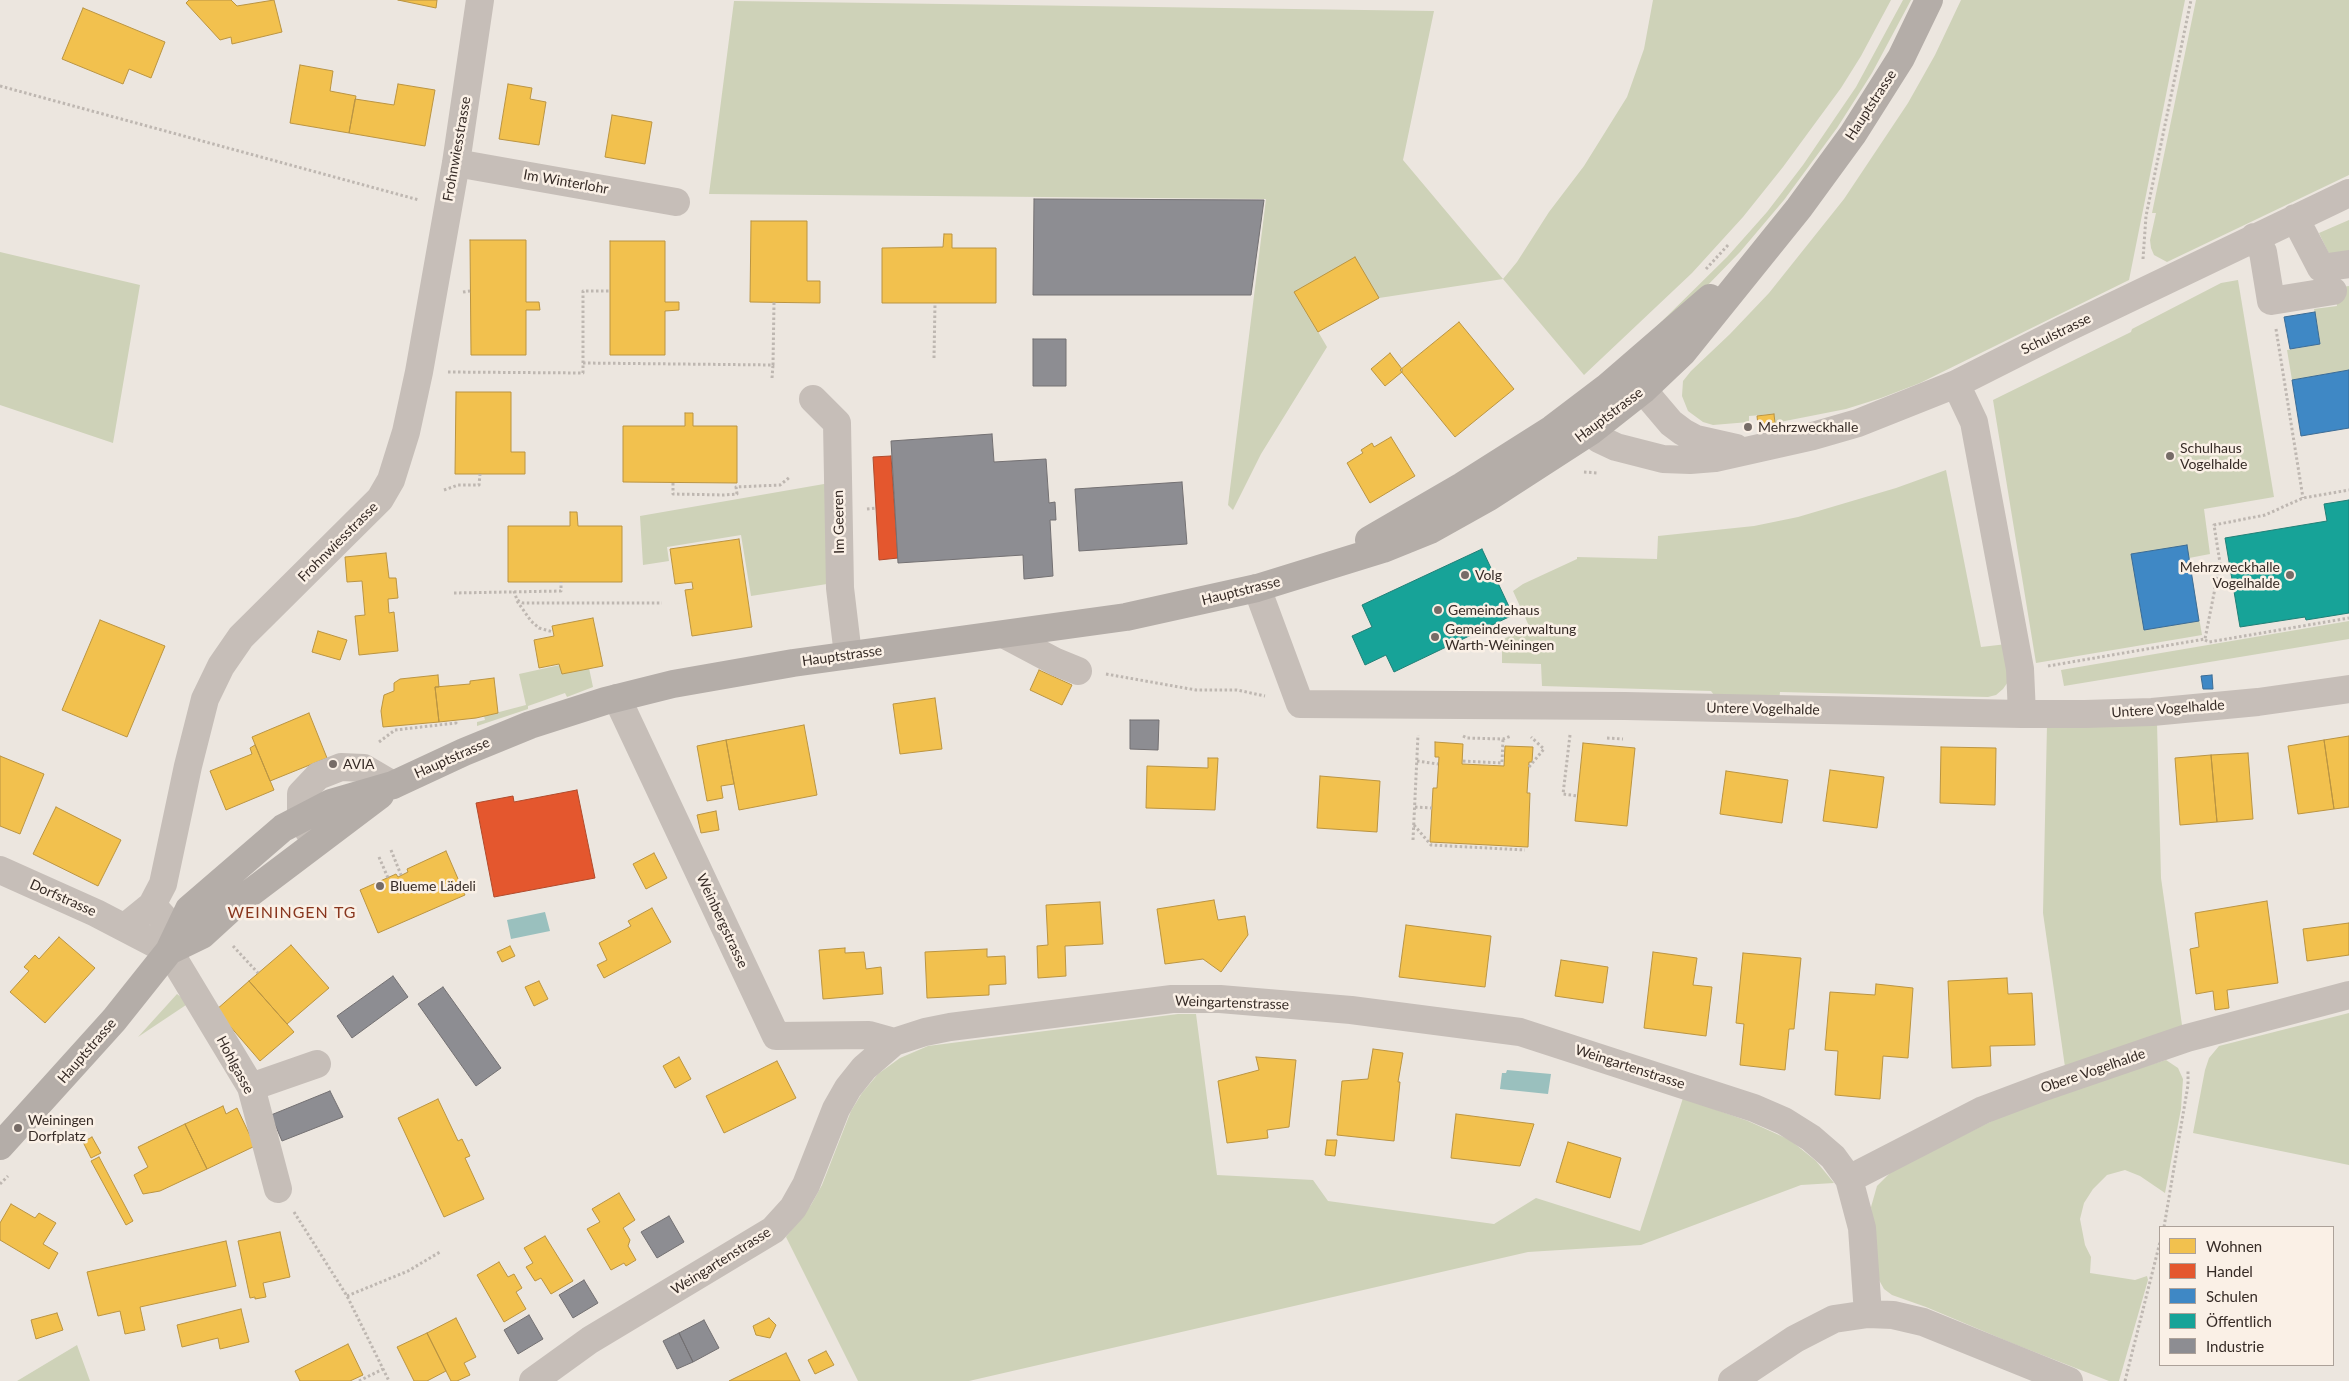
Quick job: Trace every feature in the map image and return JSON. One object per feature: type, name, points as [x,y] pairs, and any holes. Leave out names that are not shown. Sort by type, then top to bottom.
[{"type":"main road","name":"Hauptstrasse","points":[[0,1146],[114,1020],[169,951],[190,908],[284,828],[331,803],[393,785],[502,735],[617,698],[738,671],[1126,617],[1257,588],[1383,549],[1430,530],[1520,478],[1591,431],[1643,390],[1683,352],[1799,208],[1853,134],[1901,58],[1929,0]]},
{"type":"main road","name":"Hauptstrasse","points":[[1303,574],[1376,536],[1462,486],[1545,434],[1600,393],[1765,250]]},
{"type":"main road","points":[[1591,431],[1600,393],[1643,390]]},
{"type":"main road","name":"Hauptstrasse","points":[[169,951],[202,935],[237,903],[393,785]]},
{"type":"street","name":"Frohnwiesstrasse","points":[[152,905],[163,884],[171,855],[188,766],[205,699],[221,666],[241,637],[380,499],[391,480],[406,432],[420,372],[456,163],[480,0]]},
{"type":"street","name":"Im Winterlohr","points":[[456,163],[676,202]]},
{"type":"street","name":"Schulstrasse","points":[[1591,431],[1599,439],[1616,447],[1664,459],[1690,460],[1715,458],[1813,436],[1858,423],[1956,384],[2153,286],[2349,193]]},
{"type":"street","points":[[2295,218],[2321,268],[2349,264]]},
{"type":"street","points":[[2254,237],[2263,252],[2271,301],[2333,291]]},
{"type":"street","points":[[1956,384],[1974,422],[2020,669],[2022,714]]},
{"type":"street","name":"Schulstrasse","points":[[1643,390],[1671,424],[1683,432],[1711,444],[1753,449]]},
{"type":"street","name":"Im Geeren","points":[[813,399],[837,423],[840,588],[848,655]]},
{"type":"street","points":[[1257,588],[1300,704]]},
{"type":"street","points":[[1005,635],[1056,662],[1078,671]]},
{"type":"street","name":"Untere Vogelhalde","points":[[1300,704],[1625,706],[2022,714],[2152,712],[2258,702],[2349,689]]},
{"type":"street","name":"Weinbergstrasse","points":[[617,698],[776,1036],[869,1034],[894,1042]]},
{"type":"street","points":[[316,842],[301,819],[301,794],[318,776],[341,768],[364,768],[393,785]]},
{"type":"street","name":"Dorfstrasse","points":[[0,870],[125,927],[169,951]]},
{"type":"street","points":[[125,927],[152,905],[163,917],[169,951]]},
{"type":"street","name":"Hohlgasse","points":[[169,951],[250,1087],[278,1189]]},
{"type":"street","name":"Obere Vogelhalde","points":[[1849,1179],[1983,1110],[2187,1038],[2349,995]]},
{"type":"street","name":"Weingartenstrasse","points":[[532,1381],[590,1340],[774,1230],[793,1208],[806,1185],[836,1109],[848,1088],[864,1068],[894,1042],[950,1026],[1172,1000],[1220,999],[1351,1010],[1463,1023],[1520,1032],[1754,1108],[1784,1121],[1811,1138],[1833,1157],[1849,1179],[1862,1228],[1868,1314]]},
{"type":"street","points":[[250,1087],[318,1064]]},
{"type":"street","points":[[1732,1381],[1796,1339],[1834,1318],[1868,1314],[1893,1315],[1923,1322],[2069,1381]]},
{"type":"path","points":[[2153,286],[2144,266],[2142,254],[2146,216],[2191,0]]},
{"type":"path","points":[[0,86],[447,208]]},
{"type":"path","points":[[1705,270],[1730,243]]},
{"type":"path","points":[[420,372],[583,373],[583,291],[610,291]]},
{"type":"path","points":[[2271,301],[2303,498]]},
{"type":"path","points":[[772,378],[774,302]]},
{"type":"path","points":[[934,358],[935,303]]},
{"type":"path","points":[[583,363],[773,365]]},
{"type":"path","points":[[444,490],[458,485],[479,485],[480,474]]},
{"type":"path","points":[[673,483],[673,494],[724,495],[736,494],[736,487],[780,485],[790,477]]},
{"type":"path","points":[[2205,639],[2220,563],[2214,525],[2266,516],[2303,498],[2349,490]]},
{"type":"path","points":[[454,593],[562,591],[561,582]]},
{"type":"path","points":[[514,591],[517,600],[531,622],[539,628],[553,632]]},
{"type":"path","points":[[517,600],[522,603],[662,603]]},
{"type":"path","points":[[2020,669],[2205,639],[2209,642],[2349,618]]},
{"type":"path","points":[[1078,671],[1119,676],[1196,690],[1237,690],[1300,704]]},
{"type":"path","points":[[341,768],[395,730],[456,723],[455,720]]},
{"type":"path","points":[[1413,840],[1418,730]]},
{"type":"path","points":[[1576,735],[1570,734],[1563,794],[1578,796]]},
{"type":"path","points":[[1529,767],[1544,749],[1533,737]]},
{"type":"path","points":[[1463,761],[1502,763],[1503,739]]},
{"type":"path","points":[[1418,761],[1438,764]]},
{"type":"path","points":[[1415,807],[1432,808]]},
{"type":"path","points":[[1414,824],[1431,845],[1525,850]]},
{"type":"path","points":[[391,850],[401,875]]},
{"type":"path","points":[[379,858],[388,878]]},
{"type":"path","points":[[231,944],[258,973]]},
{"type":"path","points":[[2164,1226],[2188,1085],[2187,1038]]},
{"type":"path","points":[[278,1189],[348,1296],[389,1381]]},
{"type":"path","points":[[2125,1381],[2159,1246]]},
{"type":"path","points":[[348,1296],[408,1271],[440,1252]]},
{"type":"path","points":[[359,1381],[383,1369]]},
{"type":"green space","points":[[1653,0],[1891,0],[1861,56],[1841,88],[1783,167],[1743,217],[1692,273],[1584,375],[1503,279],[1517,262],[1549,212],[1584,166],[1627,97],[1644,49]]},
{"type":"green space","points":[[1903,0],[1911,0],[1872,73],[1837,128],[1784,200],[1740,252],[1703,290],[1654,329],[1727,257],[1767,212],[1803,165],[1856,87]]},
{"type":"green space","points":[[1961,0],[2185,0],[2129,280],[1920,383],[1881,398],[1846,409],[1775,423],[1774,414],[1749,416],[1749,422],[1713,425],[1703,422],[1688,411],[1682,396],[1683,381],[1769,293],[1844,199],[1908,103],[1935,55]]},
{"type":"green space","points":[[2196,0],[2349,0],[2349,175],[2167,262],[2154,255],[2151,248],[2150,240],[2156,213],[2152,213]]},
{"type":"green space","points":[[734,1],[1434,11],[1403,160],[1503,279],[1379,298],[1295,292],[1327,347],[1261,454],[1233,510],[1228,505],[1266,199],[709,194]]},
{"type":"green space","points":[[2349,220],[2349,252],[2331,254],[2328,252],[2319,233]]},
{"type":"green space","points":[[0,252],[140,285],[113,443],[0,405]]},
{"type":"green space","points":[[2238,280],[2274,497],[2204,509],[2210,554],[2189,558],[2202,635],[2036,663],[1993,400],[2131,332],[2132,329],[2221,283]]},
{"type":"green space","points":[[2349,286],[2349,370],[2292,380],[2287,350],[2320,344],[2314,309],[2337,306],[2334,288]]},
{"type":"green space","points":[[1946,470],[1981,647],[2007,644],[2010,679],[1996,695],[1988,697],[1780,692],[1779,701],[1717,699],[1711,691],[1542,686],[1541,664],[1502,663],[1502,640],[1529,626],[1513,591],[1523,584],[1577,559],[1577,557],[1657,559],[1658,536],[1754,526],[1798,517],[1896,488]]},
{"type":"green space","points":[[827,484],[827,584],[751,596],[741,535],[667,547],[669,561],[643,565],[640,516]]},
{"type":"green space","points":[[2349,621],[2349,639],[2064,686],[2061,670]]},
{"type":"green space","points":[[560,665],[562,674],[589,668],[593,687],[567,697],[565,693],[528,706],[528,709],[477,726],[477,722],[485,720],[484,716],[526,705],[519,674]]},
{"type":"green space","points":[[2157,723],[2161,878],[2183,1032],[2065,1067],[2043,913],[2047,725]]},
{"type":"green space","points":[[177,994],[189,1003],[138,1037]]},
{"type":"green space","points":[[2349,1013],[2349,1165],[2193,1133],[2205,1070],[2209,1058],[2219,1046]]},
{"type":"green space","points":[[1178,1014],[1196,1014],[1217,1175],[1313,1180],[1328,1201],[1494,1224],[1536,1198],[1640,1231],[1683,1098],[1748,1121],[1790,1140],[1816,1161],[1834,1183],[1801,1185],[1641,1245],[1528,1252],[969,1381],[858,1381],[786,1237],[811,1205],[822,1185],[851,1111],[862,1093],[878,1074],[900,1058],[928,1046]]},
{"type":"green space","points":[[2166,1060],[2178,1068],[2183,1079],[2181,1109],[2165,1193],[2140,1176],[2125,1170],[2107,1175],[2093,1189],[2084,1203],[2080,1219],[2085,1245],[2091,1257],[2090,1273],[2135,1280],[2147,1276],[2148,1280],[2119,1381],[2109,1381],[2014,1344],[1926,1307],[1892,1295],[1884,1289],[1879,1280],[1875,1259],[1871,1207],[1877,1186],[1893,1170],[2014,1110],[2084,1085]]},
{"type":"green space","points":[[77,1345],[90,1381],[17,1381]]},
{"type":"water","points":[[545,912],[550,931],[511,939],[507,920]]},
{"type":"water","points":[[1507,1070],[1551,1074],[1548,1094],[1500,1089],[1502,1073],[1506,1073]]},
{"type":"building: Wohnen","points":[[189,0],[231,0],[237,6],[274,0],[282,32],[232,44],[231,37],[220,40],[186,3]]},
{"type":"building: Wohnen","points":[[398,0],[437,0],[436,8]]},
{"type":"building: Wohnen","points":[[83,8],[165,42],[151,78],[129,69],[123,84],[62,59]]},
{"type":"building: Wohnen","points":[[300,65],[333,71],[330,91],[356,96],[349,133],[290,123]]},
{"type":"building: Wohnen","points":[[398,84],[435,90],[425,146],[349,133],[355,99],[394,105]]},
{"type":"building: Wohnen","points":[[508,84],[532,88],[530,99],[546,102],[539,145],[499,139]]},
{"type":"building: Wohnen","points":[[612,115],[652,122],[645,164],[605,157]]},
{"type":"building: Wohnen","points":[[751,221],[807,221],[807,281],[820,281],[820,303],[750,302]]},
{"type":"building: Wohnen","points":[[944,234],[952,234],[952,248],[996,248],[996,303],[882,303],[882,248],[943,247]]},
{"type":"building: Wohnen","points":[[470,240],[526,240],[526,302],[539,302],[540,310],[526,310],[526,355],[471,355]]},
{"type":"building: Wohnen","points":[[610,241],[665,241],[665,302],[679,302],[679,310],[665,311],[665,355],[610,355]]},
{"type":"building: Wohnen","points":[[1355,257],[1379,298],[1318,332],[1294,292]]},
{"type":"building: Wohnen","points":[[1459,322],[1514,389],[1455,437],[1400,370]]},
{"type":"building: Wohnen","points":[[1390,353],[1402,369],[1402,372],[1385,386],[1371,369]]},
{"type":"building: Wohnen","points":[[456,392],[511,392],[511,452],[525,452],[525,474],[455,474]]},
{"type":"building: Wohnen","points":[[685,413],[693,413],[693,426],[737,426],[737,483],[623,482],[623,426],[685,426]]},
{"type":"building: Wohnen","points":[[1774,414],[1775,423],[1758,425],[1757,416]]},
{"type":"building: Wohnen","points":[[1391,437],[1415,476],[1370,503],[1347,463],[1363,453],[1361,450],[1372,443],[1374,447]]},
{"type":"building: Wohnen","points":[[570,512],[577,512],[578,526],[622,526],[622,582],[508,582],[508,526],[570,526]]},
{"type":"building: Wohnen","points":[[739,539],[752,627],[692,636],[685,590],[693,589],[692,582],[675,584],[670,549]]},
{"type":"building: Wohnen","points":[[386,553],[389,578],[396,578],[398,598],[388,599],[389,613],[394,612],[398,651],[359,655],[355,616],[365,615],[362,581],[347,582],[345,557]]},
{"type":"building: Wohnen","points":[[593,618],[603,666],[562,674],[559,664],[539,668],[534,640],[554,636],[552,626]]},
{"type":"building: Wohnen","points":[[100,620],[165,646],[127,737],[62,710]]},
{"type":"building: Wohnen","points":[[318,631],[347,640],[340,660],[312,652]]},
{"type":"building: Wohnen","points":[[1039,670],[1072,685],[1062,705],[1030,690]]},
{"type":"building: Wohnen","points":[[438,675],[439,687],[435,687],[439,722],[383,727],[381,711],[384,695],[394,691],[394,683],[400,679]]},
{"type":"building: Wohnen","points":[[494,678],[498,713],[476,718],[439,722],[435,687],[470,684],[470,681]]},
{"type":"building: Wohnen","points":[[935,698],[942,749],[900,754],[893,704]]},
{"type":"building: Wohnen","points":[[309,713],[327,758],[270,781],[252,737]]},
{"type":"building: Wohnen","points":[[804,725],[817,795],[739,810],[726,740]]},
{"type":"building: Wohnen","points":[[2349,736],[2349,807],[2334,809],[2324,740]]},
{"type":"building: Wohnen","points":[[726,740],[734,784],[721,786],[723,798],[707,801],[697,746]]},
{"type":"building: Wohnen","points":[[2324,740],[2334,809],[2298,814],[2288,746]]},
{"type":"building: Wohnen","points":[[1435,742],[1463,744],[1462,764],[1504,766],[1505,746],[1533,747],[1532,762],[1529,762],[1527,793],[1530,793],[1528,847],[1430,842],[1433,788],[1437,788],[1439,757],[1435,757]]},
{"type":"building: Wohnen","points":[[1583,743],[1635,748],[1627,826],[1575,821]]},
{"type":"building: Wohnen","points":[[255,745],[274,790],[226,810],[210,771],[252,754],[250,748]]},
{"type":"building: Wohnen","points":[[1941,747],[1996,748],[1995,805],[1940,803]]},
{"type":"building: Wohnen","points":[[2248,753],[2253,819],[2217,822],[2211,755]]},
{"type":"building: Wohnen","points":[[2211,755],[2217,822],[2180,825],[2175,758]]},
{"type":"building: Wohnen","points":[[0,756],[44,774],[20,834],[0,826]]},
{"type":"building: Wohnen","points":[[1208,758],[1218,758],[1215,810],[1146,808],[1147,766],[1208,768]]},
{"type":"building: Wohnen","points":[[1830,770],[1884,777],[1877,828],[1823,821]]},
{"type":"building: Wohnen","points":[[1726,771],[1788,780],[1782,823],[1720,814]]},
{"type":"building: Wohnen","points":[[1320,776],[1380,781],[1377,832],[1317,828]]},
{"type":"building: Wohnen","points":[[56,807],[121,840],[98,886],[33,854]]},
{"type":"building: Wohnen","points":[[716,811],[719,830],[701,833],[697,815]]},
{"type":"building: Wohnen","points":[[446,851],[465,895],[378,933],[360,890],[396,874],[398,877],[408,872],[407,869]]},
{"type":"building: Wohnen","points":[[654,853],[667,878],[646,889],[633,864]]},
{"type":"building: Wohnen","points":[[1214,900],[1218,920],[1245,916],[1248,935],[1221,972],[1203,959],[1165,964],[1157,909]]},
{"type":"building: Wohnen","points":[[2267,901],[2278,983],[2227,990],[2229,1008],[2215,1010],[2213,991],[2196,994],[2190,949],[2199,947],[2195,913]]},
{"type":"building: Wohnen","points":[[1100,902],[1103,944],[1065,946],[1066,976],[1038,978],[1037,946],[1048,945],[1046,905]]},
{"type":"building: Wohnen","points":[[652,908],[671,942],[604,978],[597,965],[607,960],[599,943],[631,926],[628,921]]},
{"type":"building: Wohnen","points":[[2349,923],[2349,955],[2307,961],[2303,929]]},
{"type":"building: Wohnen","points":[[1406,925],[1491,936],[1485,987],[1399,977]]},
{"type":"building: Wohnen","points":[[59,937],[95,968],[45,1023],[10,992],[29,971],[24,967],[35,955],[39,959]]},
{"type":"building: Wohnen","points":[[291,945],[329,988],[287,1024],[249,981]]},
{"type":"building: Wohnen","points":[[510,946],[515,956],[502,962],[497,952]]},
{"type":"building: Wohnen","points":[[845,948],[845,953],[864,952],[866,969],[881,967],[883,994],[823,999],[819,950]]},
{"type":"building: Wohnen","points":[[987,949],[987,957],[1005,956],[1006,984],[989,985],[989,995],[927,998],[925,952]]},
{"type":"building: Wohnen","points":[[1653,952],[1697,958],[1693,985],[1712,987],[1706,1036],[1644,1028]]},
{"type":"building: Wohnen","points":[[1743,953],[1801,958],[1794,1029],[1789,1029],[1785,1070],[1740,1065],[1744,1024],[1736,1023]]},
{"type":"building: Wohnen","points":[[1561,960],[1608,967],[1603,1003],[1555,996]]},
{"type":"building: Wohnen","points":[[2007,978],[2008,994],[2032,993],[2035,1045],[1990,1046],[1991,1066],[1952,1068],[1948,981]]},
{"type":"building: Wohnen","points":[[249,981],[294,1032],[260,1061],[216,1010]]},
{"type":"building: Wohnen","points":[[539,981],[548,999],[534,1006],[525,987]]},
{"type":"building: Wohnen","points":[[1876,984],[1913,988],[1908,1058],[1883,1056],[1880,1099],[1835,1095],[1838,1051],[1825,1050],[1830,992],[1875,995]]},
{"type":"building: Wohnen","points":[[1373,1049],[1403,1053],[1398,1082],[1400,1082],[1394,1141],[1337,1135],[1342,1081],[1368,1079]]},
{"type":"building: Wohnen","points":[[679,1057],[691,1079],[675,1088],[663,1066]]},
{"type":"building: Wohnen","points":[[1256,1057],[1296,1060],[1289,1127],[1267,1130],[1268,1138],[1227,1143],[1218,1081],[1259,1070]]},
{"type":"building: Wohnen","points":[[777,1061],[796,1098],[724,1133],[706,1096]]},
{"type":"building: Wohnen","points":[[438,1099],[458,1141],[462,1139],[470,1156],[465,1158],[484,1199],[444,1217],[398,1118]]},
{"type":"building: Wohnen","points":[[223,1106],[226,1114],[237,1108],[255,1146],[207,1169],[185,1124]]},
{"type":"building: Wohnen","points":[[1456,1114],[1534,1124],[1520,1166],[1451,1158]]},
{"type":"building: Wohnen","points":[[185,1124],[207,1169],[160,1191],[143,1194],[134,1175],[148,1167],[138,1147]]},
{"type":"building: Wohnen","points":[[92,1137],[101,1153],[91,1158],[83,1142]]},
{"type":"building: Wohnen","points":[[1327,1140],[1337,1140],[1335,1156],[1325,1155]]},
{"type":"building: Wohnen","points":[[1568,1142],[1621,1158],[1610,1198],[1556,1182]]},
{"type":"building: Wohnen","points":[[99,1157],[133,1221],[126,1225],[91,1161]]},
{"type":"building: Wohnen","points":[[619,1193],[635,1220],[623,1228],[630,1240],[628,1246],[636,1260],[626,1266],[624,1263],[611,1270],[587,1229],[600,1222],[592,1209]]},
{"type":"building: Wohnen","points":[[11,1204],[35,1218],[39,1213],[56,1223],[43,1244],[58,1253],[49,1269],[0,1240],[0,1223]]},
{"type":"building: Wohnen","points":[[280,1232],[290,1277],[263,1283],[266,1297],[250,1298],[238,1241]]},
{"type":"building: Wohnen","points":[[545,1236],[573,1281],[551,1294],[541,1278],[535,1281],[526,1267],[533,1263],[524,1248]]},
{"type":"building: Wohnen","points":[[226,1241],[236,1286],[140,1307],[145,1330],[125,1334],[120,1311],[98,1316],[87,1272]]},
{"type":"building: Wohnen","points":[[499,1262],[508,1277],[514,1274],[522,1288],[516,1292],[526,1309],[504,1322],[477,1275]]},
{"type":"building: Wohnen","points":[[241,1309],[249,1342],[220,1349],[218,1338],[182,1347],[177,1325]]},
{"type":"building: Wohnen","points":[[57,1313],[63,1330],[36,1339],[31,1320]]},
{"type":"building: Wohnen","points":[[456,1318],[476,1357],[464,1363],[470,1375],[457,1381],[451,1381],[427,1333]]},
{"type":"building: Wohnen","points":[[769,1318],[776,1325],[770,1338],[756,1335],[753,1326]]},
{"type":"building: Wohnen","points":[[427,1333],[446,1371],[427,1381],[414,1381],[397,1347]]},
{"type":"building: Wohnen","points":[[348,1344],[363,1375],[350,1381],[300,1381],[295,1371]]},
{"type":"building: Wohnen","points":[[826,1351],[834,1365],[815,1374],[808,1360]]},
{"type":"building: Wohnen","points":[[786,1353],[800,1381],[729,1381]]},
{"type":"building: Handel","points":[[891,456],[898,558],[879,560],[873,457]]},
{"type":"building: Handel","points":[[577,790],[595,878],[494,897],[476,803],[513,796],[514,802]]},
{"type":"building: Schulen","points":[[2315,312],[2320,344],[2290,349],[2284,317]]},
{"type":"building: Schulen","points":[[2349,370],[2349,428],[2301,436],[2292,380]]},
{"type":"building: Schulen","points":[[2187,545],[2199,621],[2144,630],[2131,554]]},
{"type":"building: Schulen","points":[[2212,675],[2213,689],[2203,689],[2201,676]]},
{"type":"building: Öffentlich","name":"Mehrzweckhalle Vogelhalde","points":[[2349,500],[2349,613],[2306,620],[2305,617],[2240,627],[2225,538],[2327,521],[2324,504]]},
{"type":"building: Öffentlich","name":"Gemeindehaus","points":[[1482,549],[1513,615],[1394,672],[1386,655],[1365,665],[1352,636],[1372,627],[1362,605]]},
{"type":"building: Industrie","points":[[1034,199],[1264,200],[1251,295],[1033,295]]},
{"type":"building: Industrie","points":[[1033,339],[1066,339],[1066,386],[1033,386]]},
{"type":"building: Industrie","points":[[992,434],[994,462],[1046,459],[1049,503],[1055,502],[1056,520],[1050,520],[1053,576],[1024,579],[1023,555],[898,563],[891,441]]},
{"type":"building: Industrie","points":[[1182,482],[1187,544],[1079,551],[1075,489]]},
{"type":"building: Industrie","points":[[1130,720],[1159,720],[1158,750],[1130,749]]},
{"type":"building: Industrie","points":[[393,976],[408,997],[352,1038],[337,1016]]},
{"type":"building: Industrie","points":[[443,987],[501,1068],[476,1086],[418,1004]]},
{"type":"building: Industrie","points":[[330,1091],[343,1117],[282,1141],[271,1115]]},
{"type":"building: Industrie","points":[[669,1216],[684,1242],[657,1258],[641,1232]]},
{"type":"building: Industrie","points":[[584,1280],[598,1303],[573,1318],[559,1295]]},
{"type":"building: Industrie","points":[[529,1315],[543,1339],[518,1354],[504,1330]]},
{"type":"building: Industrie","points":[[704,1320],[719,1348],[693,1362],[679,1333]]},
{"type":"building: Industrie","points":[[679,1333],[693,1362],[677,1369],[663,1341]]},
{"type":"place","name":"Mehrzweckhalle","points":[[1748,427]]},
{"type":"place","name":"Schulhaus Vogelhalde","points":[[2170,456]]},
{"type":"place","name":"Volg","points":[[1465,575]]},
{"type":"place","name":"Mehrzweckhalle Vogelhalde","points":[[2290,575]]},
{"type":"place","name":"Gemeindehaus","points":[[1438,610]]},
{"type":"place","name":"Gemeindeverwaltung Warth-Weiningen","points":[[1435,637]]},
{"type":"place","name":"AVIA","points":[[333,764]]},
{"type":"place","name":"Blueme Lädeli","points":[[380,886]]},
{"type":"place","name":"Weiningen Dorfplatz","points":[[18,1128]]},
{"type":"district","name":"WEININGEN TG","points":[[292,913]]}]
